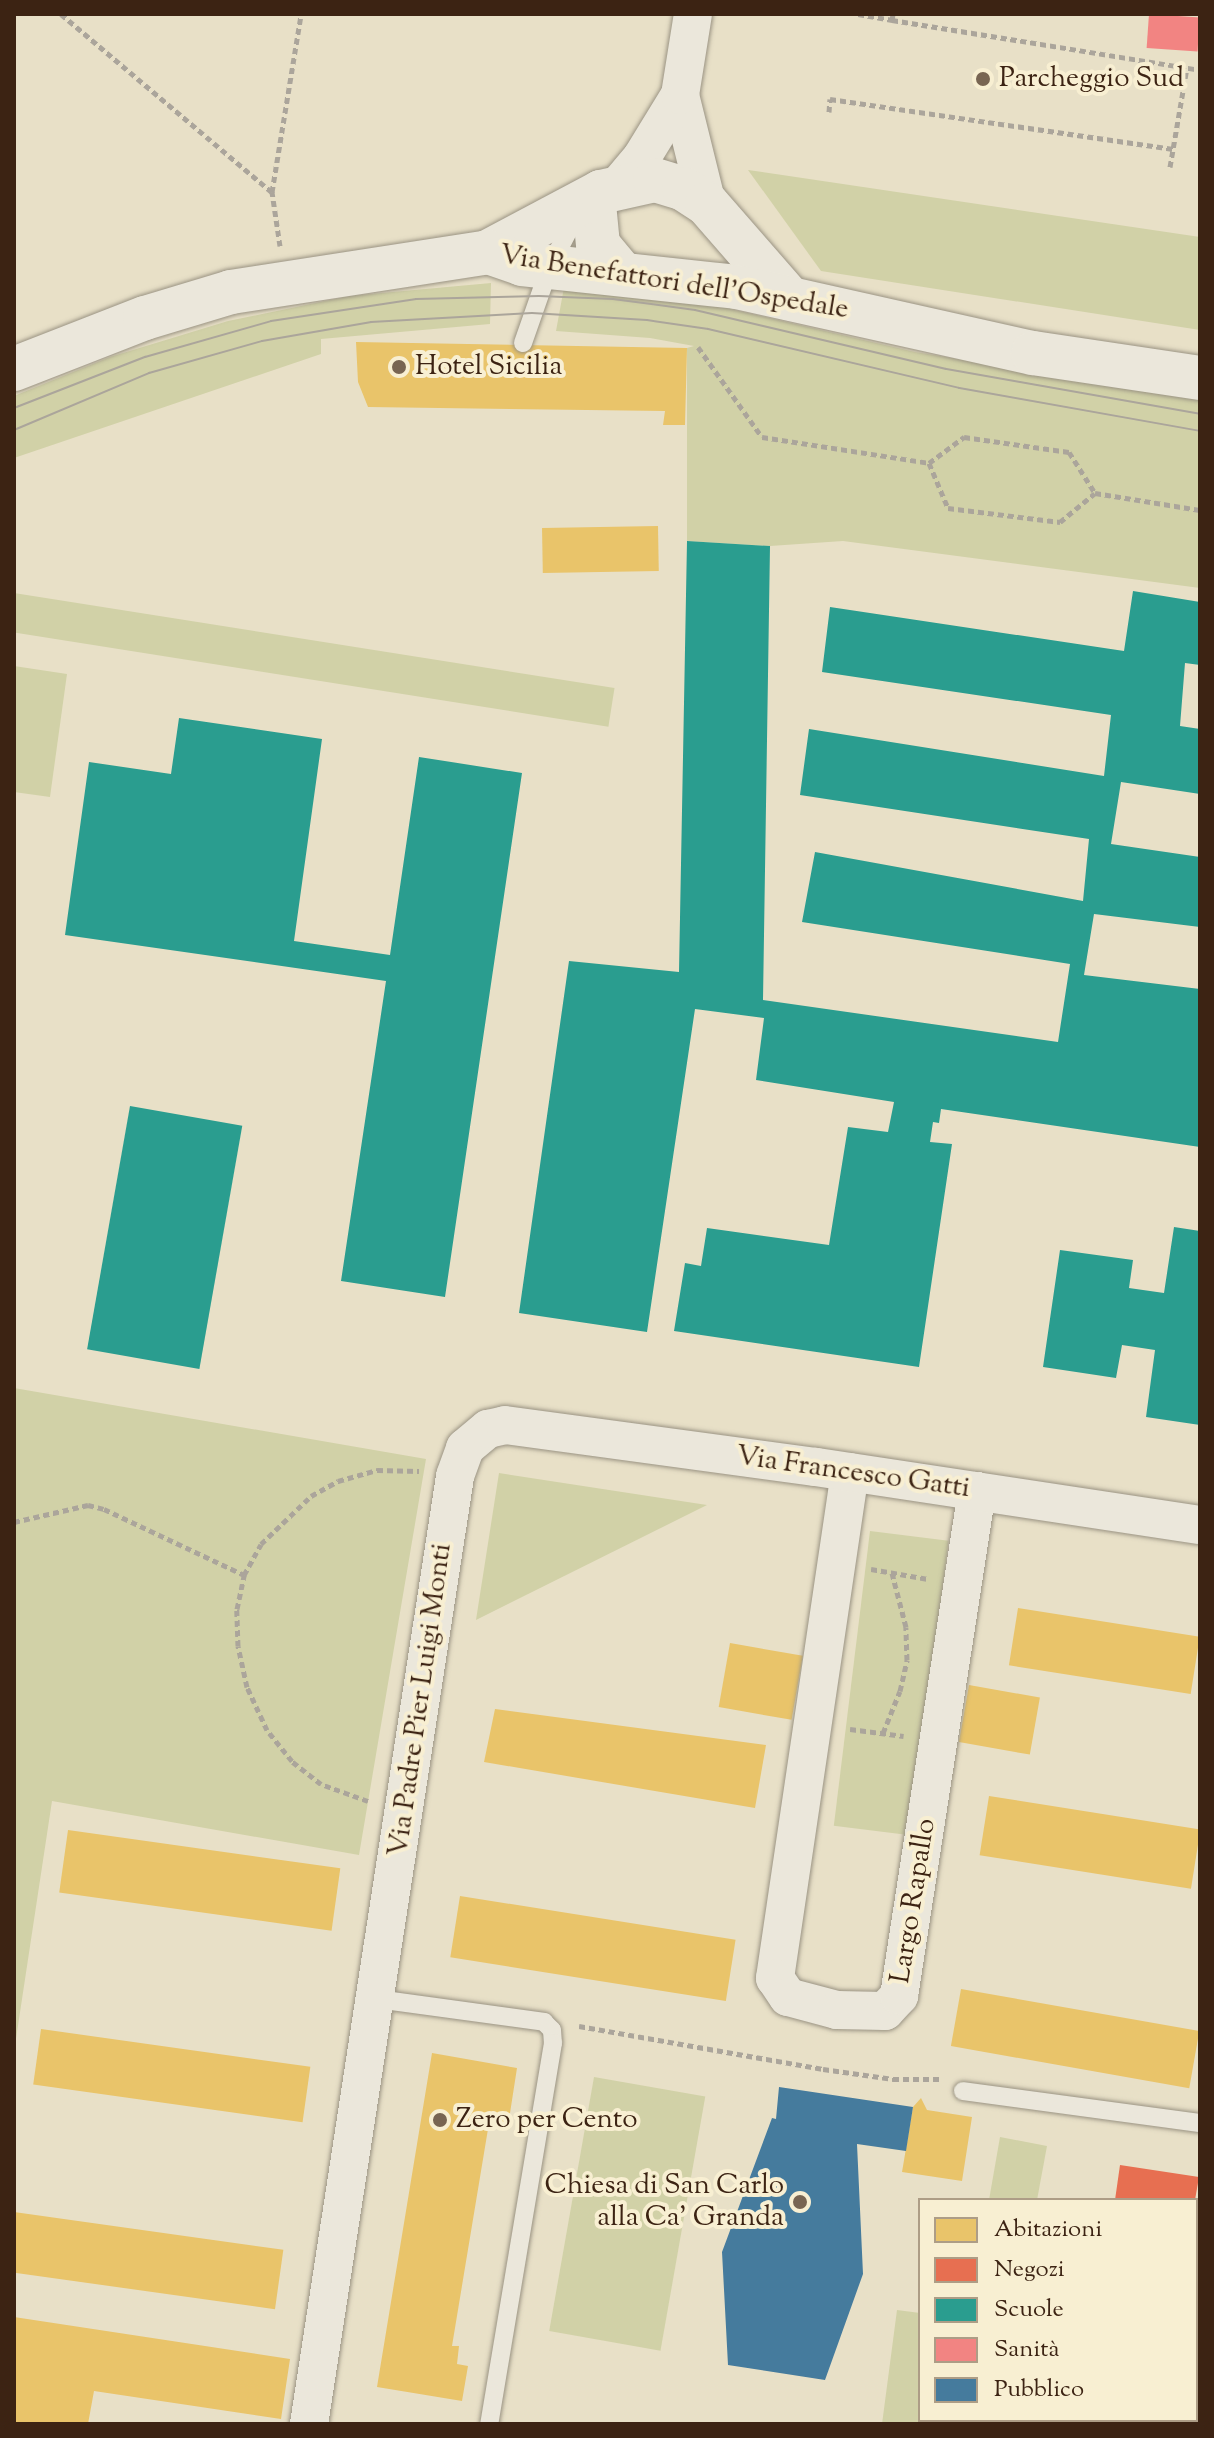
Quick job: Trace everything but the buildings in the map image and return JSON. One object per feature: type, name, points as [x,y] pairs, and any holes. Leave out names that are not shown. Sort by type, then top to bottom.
[{"type":"main road","points":[[488,252],[603,195],[655,180],[684,189],[717,216],[789,298]]},
{"type":"main road","points":[[603,195],[598,245],[621,272]]},
{"type":"main road","points":[[669,280],[712,258],[717,216]]},
{"type":"main road","name":"Via Benefattori dell'Ospedale","points":[[14,369],[145,318],[231,292],[488,252],[522,264],[621,272],[789,298],[1033,353],[1200,378]]},
{"type":"street","points":[[603,195],[642,157],[680,95],[693,14]]},
{"type":"street","points":[[680,95],[717,216]]},
{"type":"street","name":"Via Francesco Gatti","points":[[505,1425],[850,1472],[1200,1525]]},
{"type":"street","name":"Via Padre Pier Luigi Monti","points":[[309,2424],[377,1999],[455,1476],[465,1448],[488,1429],[505,1425]]},
{"type":"street","name":"Largo Rapallo","points":[[850,1472],[775,1978],[788,1997],[837,2010],[885,2011],[899,1996],[977,1491]]},
{"type":"lane","points":[[523,343],[550,266],[571,226],[603,195]]},
{"type":"lane","points":[[377,1999],[544,2022],[552,2030],[550,2058],[489,2424]]},
{"type":"lane","points":[[958,2086],[1200,2123]]},
{"type":"path","points":[[61,14],[272,192]]},
{"type":"path","points":[[282,257],[272,192],[301,14]]},
{"type":"path","points":[[858,14],[893,17],[1200,70]]},
{"type":"path","points":[[1170,167],[1187,68]]},
{"type":"path","points":[[829,112],[830,99],[1173,149]]},
{"type":"path","points":[[698,347],[762,437],[929,463],[964,437],[1069,452],[1095,493],[1200,510]]},
{"type":"path","points":[[929,463],[948,508],[1060,522],[1095,493]]},
{"type":"path","points":[[383,1804],[321,1784],[292,1761],[267,1730],[247,1687],[238,1646],[237,1609],[244,1575],[261,1544],[311,1496],[338,1481],[377,1470],[424,1471]]},
{"type":"path","points":[[14,1522],[88,1505],[104,1509],[244,1575]]},
{"type":"path","points":[[861,1567],[941,1581]]},
{"type":"path","points":[[883,1733],[900,1691],[907,1660],[906,1627],[892,1573]]},
{"type":"path","points":[[847,1728],[918,1738]]},
{"type":"path","points":[[578,2025],[823,2069],[958,2086]]},
{"type":"green space","points":[[748,170],[1200,237],[1200,330],[821,271]]},
{"type":"green space","points":[[565,282],[658,292],[915,352],[1200,398],[1200,588],[843,541],[770,546],[687,541],[687,348],[694,346],[650,338],[556,331]]},
{"type":"green space","points":[[491,283],[490,324],[321,339],[321,354],[14,458],[14,396],[110,357],[228,321],[349,296]]},
{"type":"green space","points":[[14,593],[615,688],[608,727],[14,632]]},
{"type":"green space","points":[[14,666],[67,674],[50,797],[14,792]]},
{"type":"green space","points":[[14,1388],[426,1459],[359,1855],[52,1801],[14,2052]]},
{"type":"green space","points":[[499,1473],[707,1505],[476,1620]]},
{"type":"green space","points":[[870,1531],[948,1541],[912,1835],[834,1826]]},
{"type":"green space","points":[[594,2077],[705,2097],[660,2351],[549,2331]]},
{"type":"green space","points":[[1000,2137],[1047,2146],[1037,2198],[989,2198]]},
{"type":"green space","points":[[897,2310],[918,2313],[918,2422],[1002,2422],[1002,2424],[882,2424]]},
{"type":"tram line","points":[[14,408],[145,357],[271,321],[416,299],[539,296],[613,299],[695,310],[946,369],[1200,414]]},
{"type":"tram line","points":[[14,430],[149,373],[262,341],[371,322],[532,313],[647,320],[708,329],[959,388],[1200,431]]},
{"type":"place","name":"Parcheggio Sud","points":[[983,79]]},
{"type":"place","name":"Hotel Sicilia","points":[[399,367]]},
{"type":"place","name":"Zero per Cento","points":[[440,2120]]},
{"type":"place","name":"Chiesa di San Carlo alla Ca' Granda","points":[[800,2202]]}]
